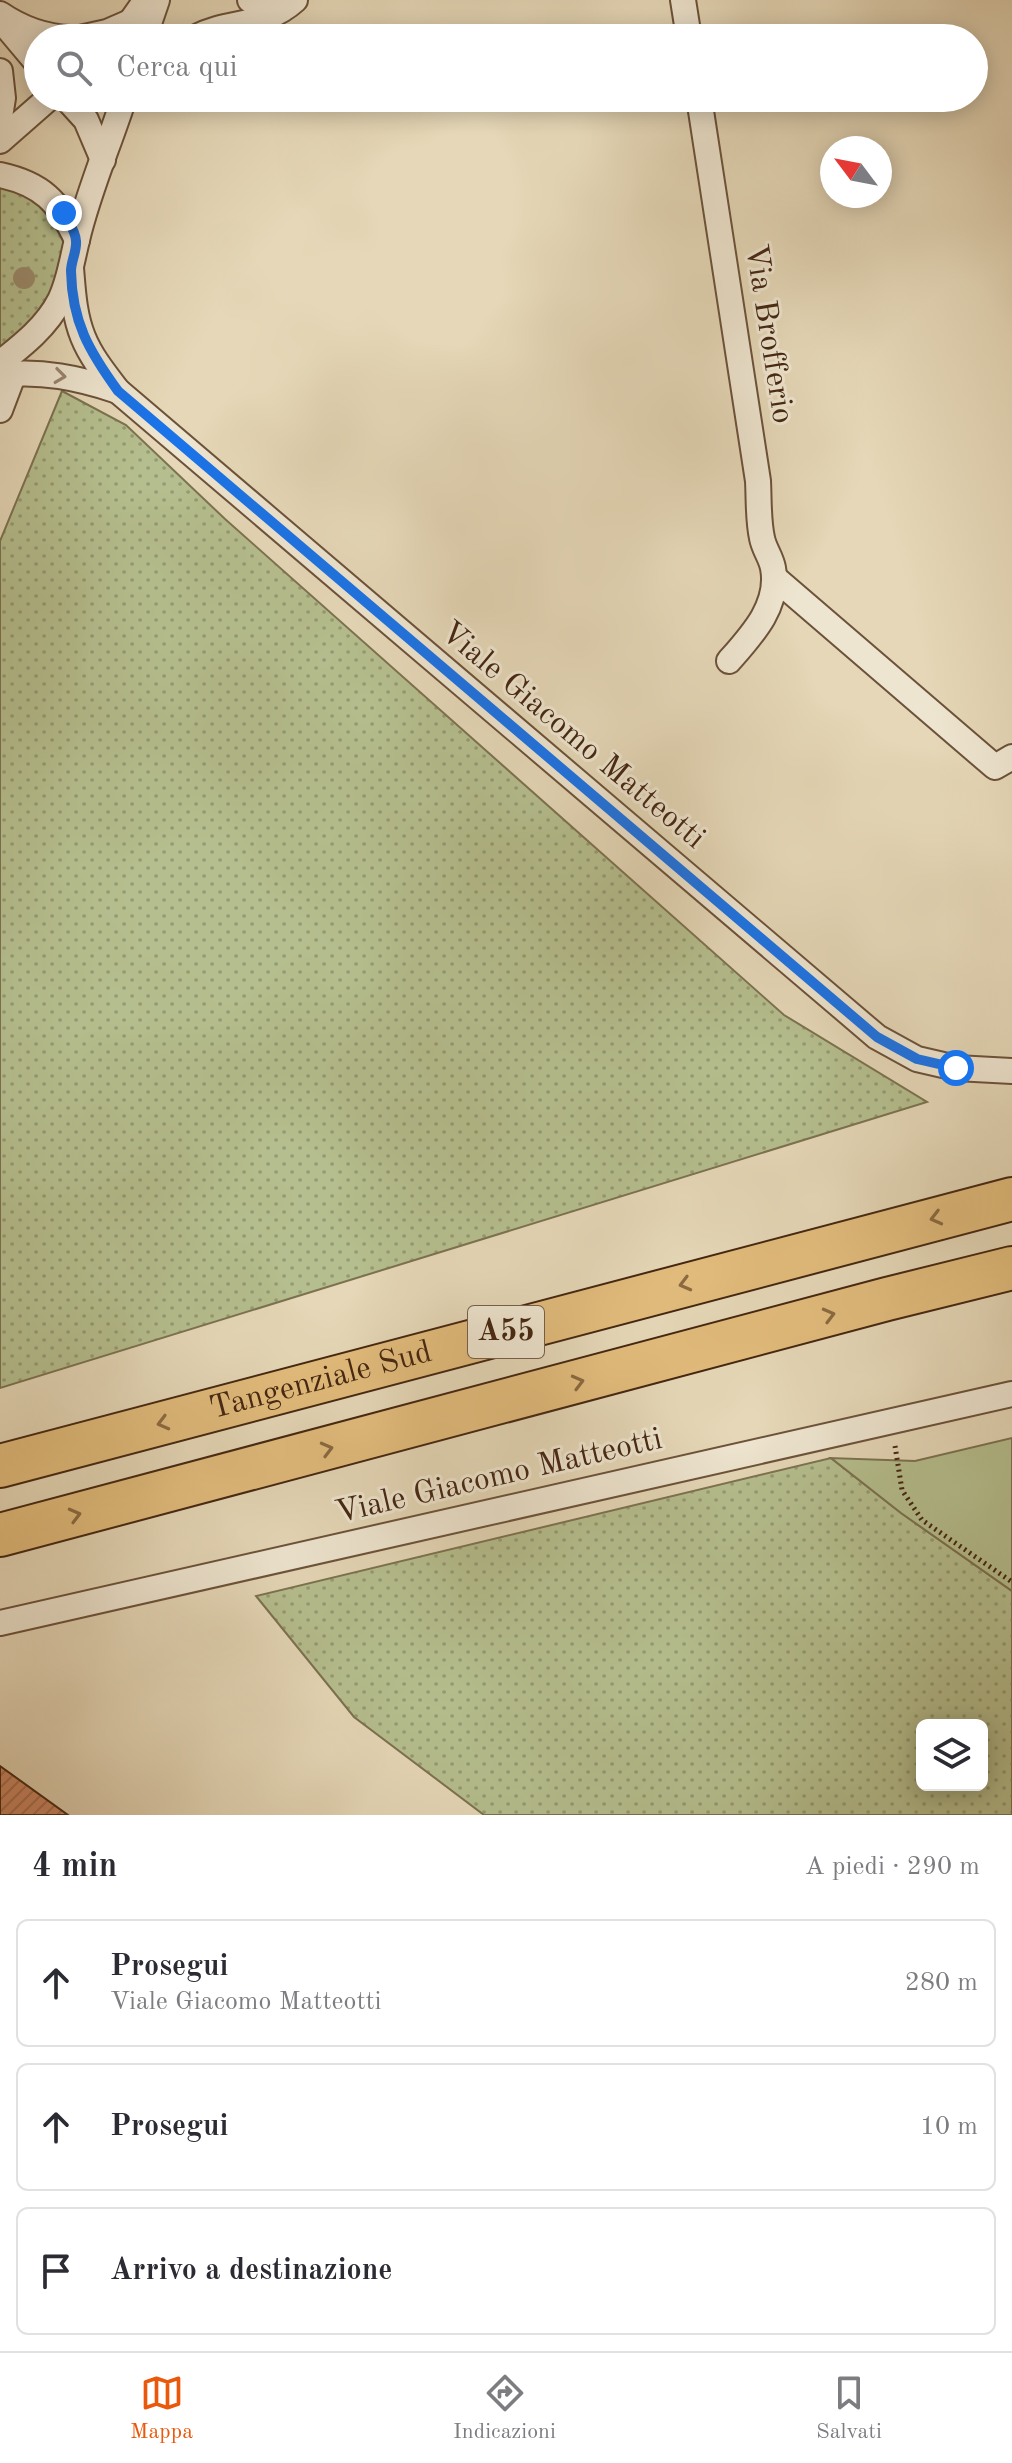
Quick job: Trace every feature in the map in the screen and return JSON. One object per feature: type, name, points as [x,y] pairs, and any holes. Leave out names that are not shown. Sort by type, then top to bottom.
[{"type":"highway","name":"Tangenziale Sud","points":[[0,1466],[1012,1199]]},
{"type":"highway","name":"Tangenziale Sud","points":[[0,1535],[1012,1268]]},
{"type":"street","points":[[135,24],[146,0]]},
{"type":"street","points":[[138,24],[157,0]]},
{"type":"street","points":[[250,0],[277,0]]},
{"type":"street","points":[[242,24],[261,21],[282,12],[295,0]]},
{"type":"street","points":[[683,0],[687,24]]},
{"type":"street","points":[[0,16],[24,28]]},
{"type":"street","points":[[0,16],[24,46]]},
{"type":"street","points":[[0,71],[3,98],[0,117]]},
{"type":"street","points":[[0,141],[33,112]]},
{"type":"street","points":[[79,112],[86,120],[103,160]]},
{"type":"street","points":[[0,410],[5,370],[60,300],[120,112]]},
{"type":"street","name":"Via Brofferio","points":[[701,112],[758,481],[762,540],[773,563],[775,578]]},
{"type":"street","points":[[0,175],[19,179],[45,193],[64,213],[77,240]]},
{"type":"street","name":"Viale Giacomo Matteotti","points":[[71,268],[74,304],[83,337],[118,391],[877,1037],[917,1059],[956,1068],[1012,1071]]},
{"type":"street","name":"Viale Giacomo Matteotti","points":[[5,370],[83,379],[118,391]]},
{"type":"street","points":[[729,661],[767,611],[775,578]]},
{"type":"street","points":[[775,578],[995,767],[1012,757]]},
{"type":"street","name":"Viale Giacomo Matteotti","points":[[0,1623],[1012,1394]]},
{"type":"path","points":[[891,1421],[902,1490],[922,1520],[1012,1582]]},
{"type":"green space","points":[[0,181],[24,186],[48,211],[65,243],[55,286],[30,325],[0,351]]},
{"type":"green space","points":[[62,391],[126,425],[225,519],[784,1015],[927,1102],[0,1388],[0,541]]},
{"type":"green space","points":[[1012,1438],[1012,1591],[901,1513],[831,1458],[915,1461]]},
{"type":"green space","points":[[831,1458],[901,1513],[1012,1591],[1012,1815],[484,1815],[354,1717],[256,1596]]},
{"type":"building","points":[[0,1766],[68,1815],[0,1815]]},
{"type":"route","points":[[64,213],[77,240],[71,268],[74,304],[83,337],[118,391],[877,1037],[917,1059],[956,1068]]}]
